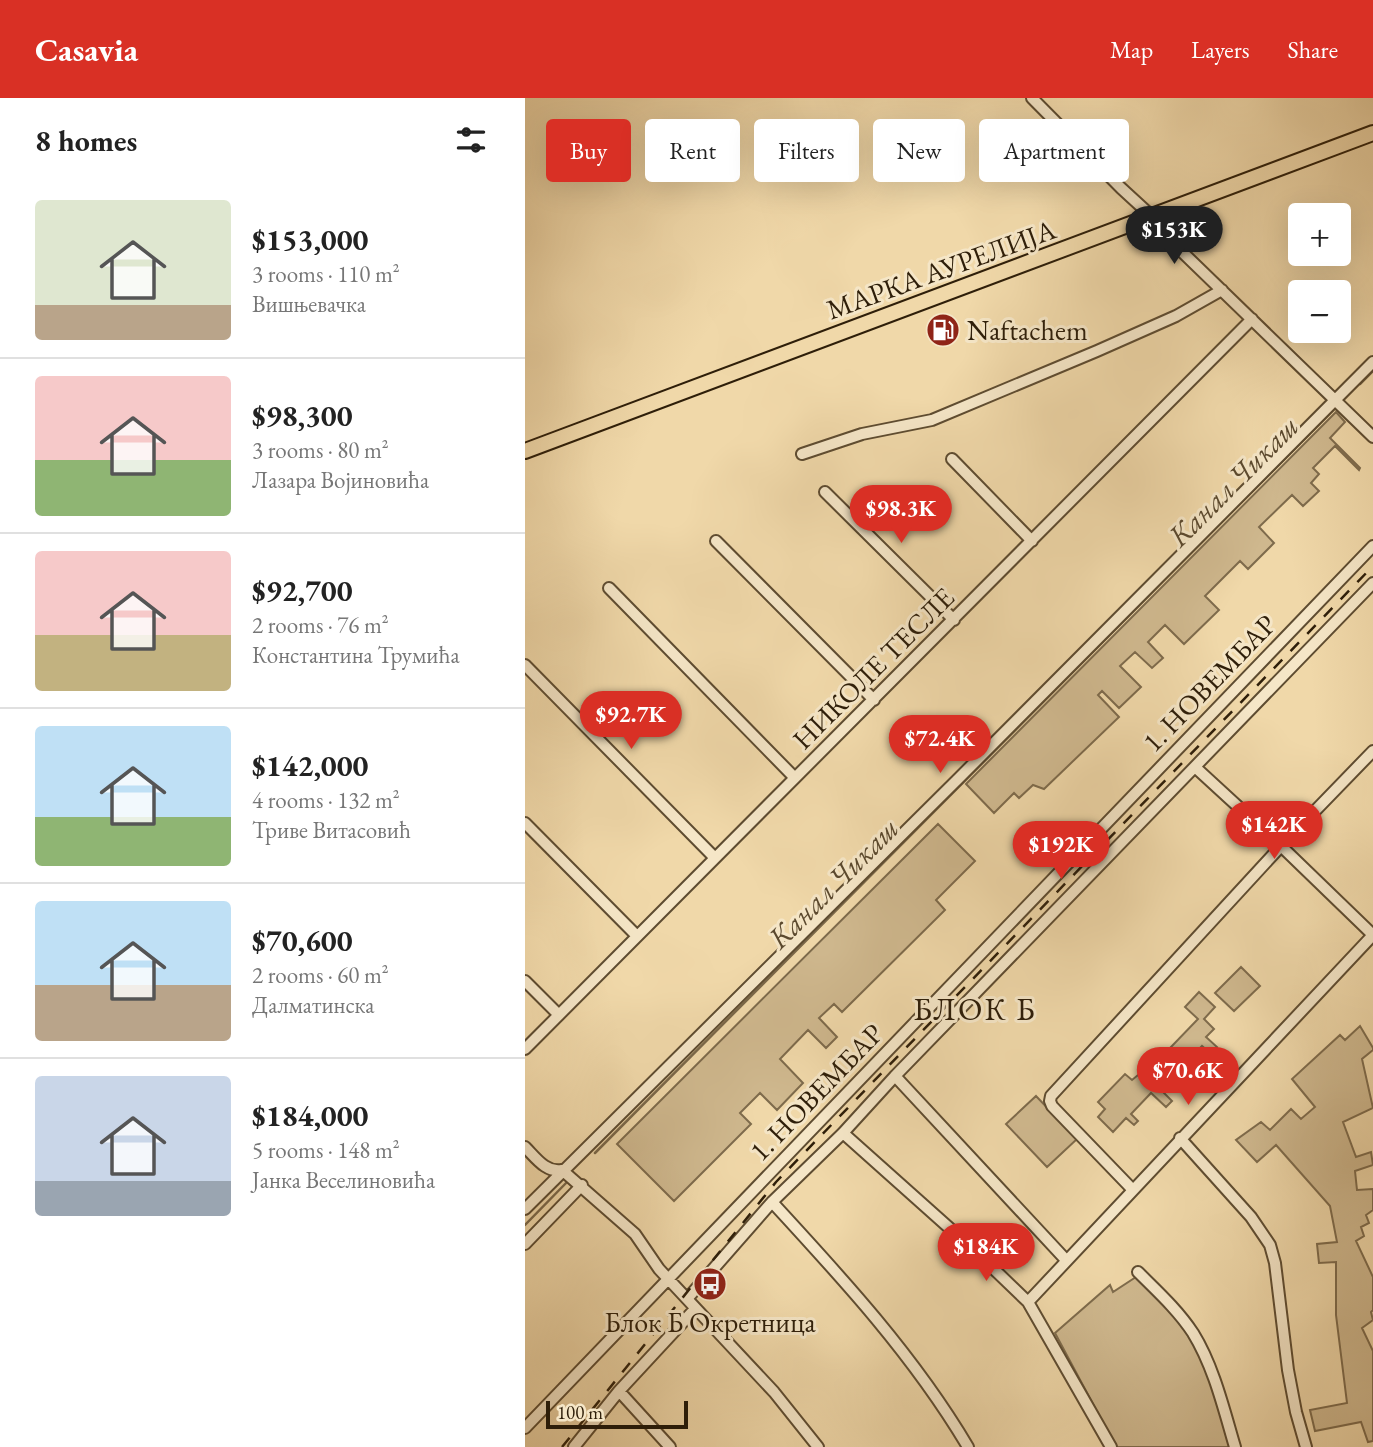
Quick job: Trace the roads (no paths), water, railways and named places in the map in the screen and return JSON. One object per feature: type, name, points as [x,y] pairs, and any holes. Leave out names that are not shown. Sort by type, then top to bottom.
[{"type":"main road","name":"МАРКА АУРЕЛИЈА","points":[[525,452],[1373,133]]},
{"type":"street","points":[[1032,98],[1151,216],[1168,237],[1373,437]]},
{"type":"street","points":[[802,454],[862,434],[932,420],[1153,326],[1222,290]]},
{"type":"street","name":"НИКОЛЕ ТЕСЛЕ","points":[[525,1049],[1252,319]]},
{"type":"street","points":[[525,1209],[1373,362]]},
{"type":"street","points":[[952,459],[1032,541]]},
{"type":"street","points":[[825,492],[954,620]]},
{"type":"street","points":[[716,541],[874,699]]},
{"type":"street","name":"1. НОВЕМБАР","points":[[525,1429],[1373,546]]},
{"type":"street","name":"1. НОВЕМБАР","points":[[687,1299],[772,1202],[843,1133],[895,1076],[1373,583]]},
{"type":"street","points":[[609,588],[795,778]]},
{"type":"street","points":[[525,666],[715,858]]},
{"type":"street","points":[[1132,1189],[1054,1109],[1051,1096],[1281,846],[1373,751]]},
{"type":"street","points":[[1028,1302],[1373,935],[1195,767]]},
{"type":"street","points":[[525,823],[637,936]]},
{"type":"street","points":[[525,981],[559,1015]]},
{"type":"street","points":[[895,1076],[1066,1260]]},
{"type":"street","points":[[843,1133],[1028,1302],[1111,1447]]},
{"type":"street","points":[[1180,1138],[1251,1217],[1270,1245],[1275,1263],[1288,1370],[1306,1447]]},
{"type":"street","points":[[525,1147],[547,1169],[565,1172],[635,1234],[669,1280],[774,1392],[818,1447]]},
{"type":"street","points":[[525,1244],[580,1184]]},
{"type":"street","points":[[772,1202],[847,1283],[901,1349],[941,1402],[968,1447]]},
{"type":"street","points":[[1138,1272],[1195,1336],[1210,1369],[1235,1447]]},
{"type":"street","points":[[574,1447],[619,1391],[695,1309]]},
{"type":"street","points":[[619,1391],[670,1447]]},
{"type":"waterway","name":"Канал Чикаш","points":[[1360,384],[1373,371]]},
{"type":"waterway","name":"Канал Чикаш","points":[[595,1153],[1337,406]]},
{"type":"waterway","name":"Канал Чикаш","points":[[525,1225],[569,1180]]},
{"type":"railway","points":[[562,1447],[776,1182],[1373,566]]},
{"type":"place","name":"Naftachem","points":[[943,330]]},
{"type":"place","name":"Блок Б Окретница","points":[[710,1284]]},
{"type":"district","name":"БЛОК Б","points":[[975,1009]]}]
